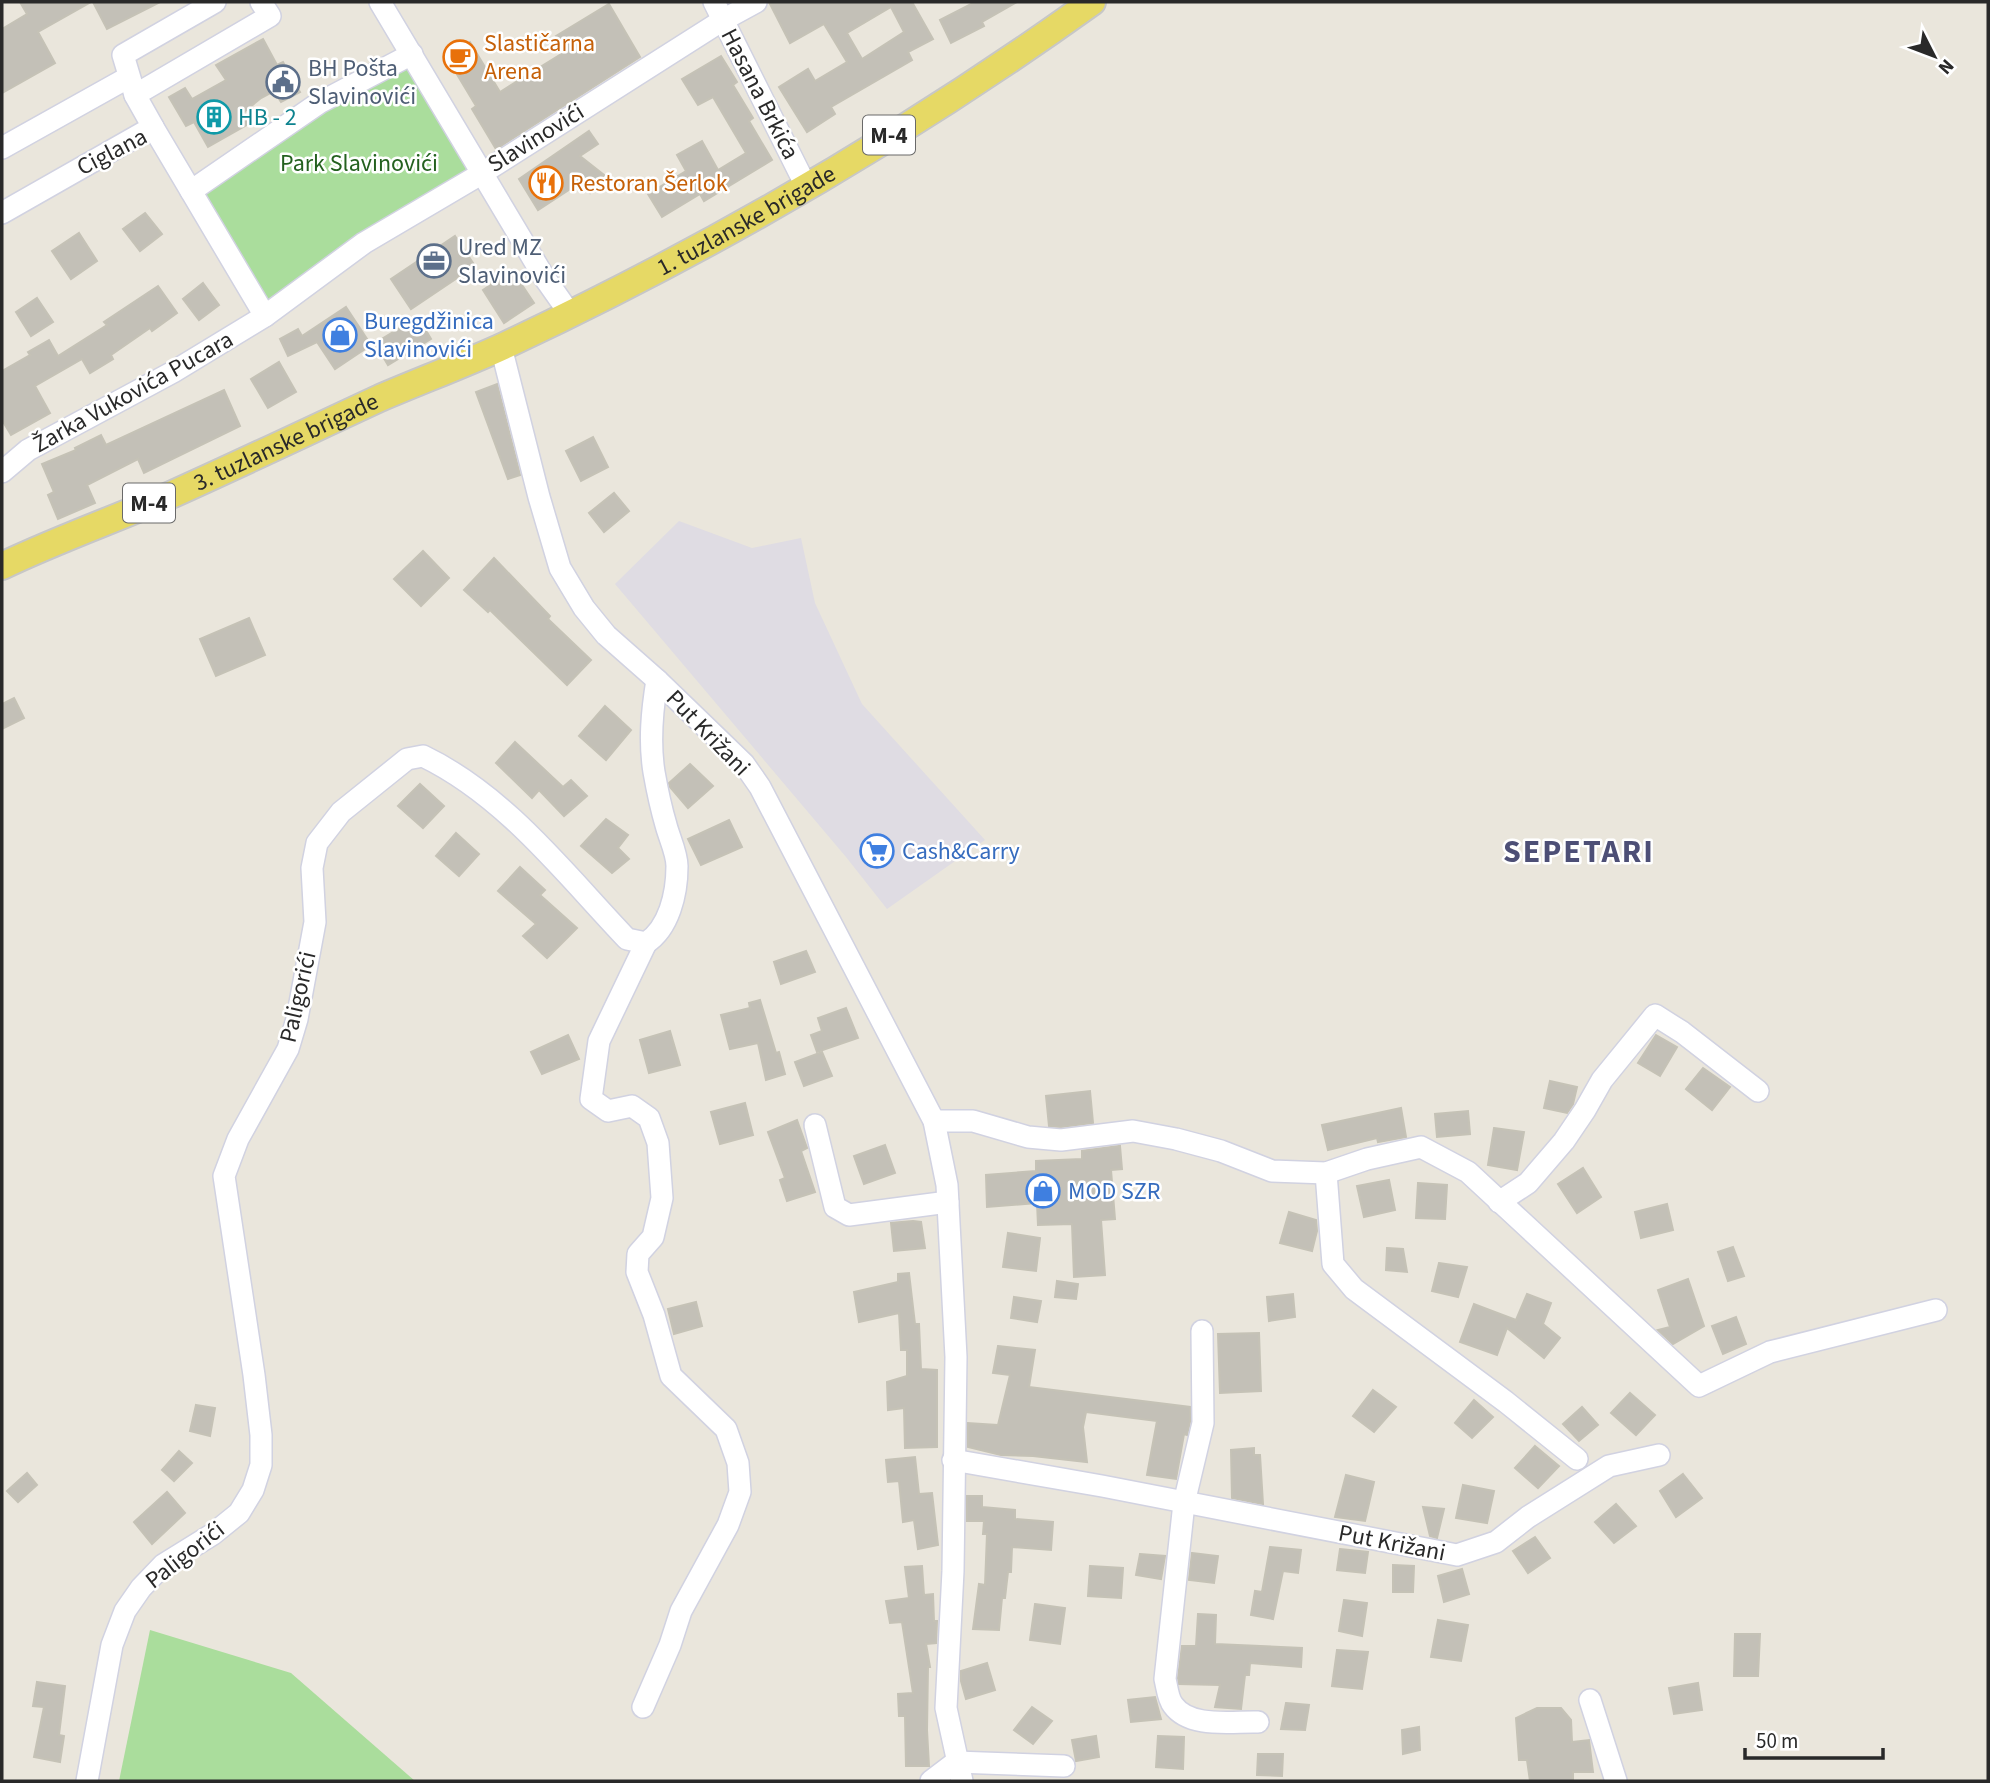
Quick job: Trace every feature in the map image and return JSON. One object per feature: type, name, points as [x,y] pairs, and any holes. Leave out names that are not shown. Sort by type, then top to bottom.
[{"type":"main road","name":"1. tuzlanske brigade","points":[[570,314],[680,258],[806,186],[1002,66],[1092,2]]},
{"type":"main road","name":"3. tuzlanske brigade","points":[[2,566],[47,544],[172,494],[570,314]]},
{"type":"street","points":[[153,127],[132,86],[123,55],[215,2]]},
{"type":"street","points":[[2,148],[270,16],[261,2]]},
{"type":"street","name":"Slavinovići","points":[[380,2],[481,174],[718,11],[756,2]]},
{"type":"street","name":"Hasana Brkića","points":[[718,11],[806,186]]},
{"type":"street","points":[[265,316],[191,191],[319,103],[412,54]]},
{"type":"street","name":"Ciglana","points":[[2,213],[153,127],[191,191]]},
{"type":"street","points":[[481,174],[570,314]]},
{"type":"street","name":"Žarka Vukovića Pucara","points":[[2,470],[28,450],[173,372],[265,316],[364,243],[481,174]]},
{"type":"street","name":"Put Križani","points":[[502,347],[539,497],[560,568],[584,608],[606,635],[744,764],[760,787],[934,1121],[947,1185],[956,1357],[953,1571],[946,1708],[959,1772]]},
{"type":"street","points":[[643,1707],[681,1611],[728,1525],[740,1492],[738,1463],[726,1429],[671,1376],[637,1272],[638,1254],[653,1237],[662,1198],[658,1143],[649,1118],[632,1106],[608,1111],[591,1099],[599,1041],[646,943],[657,936],[673,899],[677,864],[663,816],[654,770],[651,719],[657,680]]},
{"type":"street","name":"Paligorići","points":[[87,1781],[112,1645],[125,1611],[141,1588],[163,1565],[213,1534],[239,1513],[253,1490],[261,1465],[261,1434],[254,1375],[224,1176],[237,1139],[288,1049],[297,1019],[315,922],[312,868],[317,843],[341,812],[407,759],[423,756],[479,791],[518,824],[627,939],[646,943]]},
{"type":"street","points":[[1499,1202],[1528,1183],[1564,1141],[1602,1080],[1654,1015],[1682,1032],[1758,1091]]},
{"type":"street","points":[[934,1121],[973,1121],[1028,1137],[1061,1140],[1133,1131],[1176,1139],[1272,1171],[1326,1173],[1367,1159],[1422,1147],[1468,1172],[1699,1386],[1770,1352],[1936,1310]]},
{"type":"street","points":[[815,1125],[835,1207],[849,1215],[948,1202]]},
{"type":"street","points":[[1326,1173],[1333,1264],[1353,1289],[1506,1402],[1577,1459]]},
{"type":"street","points":[[1202,1331],[1203,1423],[1184,1503],[1165,1679],[1172,1705],[1184,1714],[1202,1721],[1258,1722]]},
{"type":"street","name":"Put Križani","points":[[953,1460],[1457,1555],[1496,1542],[1528,1517],[1609,1466],[1659,1455]]},
{"type":"street","points":[[1590,1700],[1616,1781]]},
{"type":"street","points":[[931,1781],[959,1772],[1064,1766]]},
{"type":"shaded area","points":[[679,521],[752,548],[801,538],[815,603],[862,704],[985,840],[887,909],[615,584]]},
{"type":"green space","name":"Park Slavinovići","points":[[412,54],[481,174],[265,316],[191,191]]},
{"type":"green space","points":[[150,1630],[291,1673],[415,1781],[119,1781]]},
{"type":"building","points":[[20,2],[91,2],[38,32],[55,63],[2,93],[2,29],[27,14]]},
{"type":"building","points":[[93,2],[160,2],[107,29]]},
{"type":"building","points":[[769,2],[912,2],[933,39],[908,52],[912,60],[831,107],[835,114],[807,132],[779,87],[808,69],[815,81],[847,62],[824,24],[790,43]],"holes":[[[891,7],[904,32],[862,59],[847,33]]]},
{"type":"building","points":[[975,2],[1017,2],[982,22],[984,26],[951,43],[940,20]]},
{"type":"building","points":[[609,4],[640,57],[496,149],[472,109],[476,106],[446,56],[470,42],[500,92],[566,51],[556,36]]},
{"type":"building","points":[[263,39],[277,65],[283,62],[300,92],[281,102],[274,91],[261,98],[244,112],[250,123],[208,147],[194,122],[186,126],[169,97],[185,88],[192,99],[226,80],[216,65]]},
{"type":"building","points":[[721,56],[737,82],[733,85],[753,118],[749,121],[772,160],[704,201],[700,194],[662,217],[648,194],[686,171],[677,155],[702,141],[718,170],[746,153],[713,97],[698,105],[682,79]]},
{"type":"building","points":[[589,131],[598,144],[580,156],[604,175],[590,193],[578,184],[538,210],[519,179]]},
{"type":"building","points":[[145,213],[162,234],[140,251],[123,229]]},
{"type":"building","points":[[79,233],[97,261],[71,279],[52,251]]},
{"type":"building","points":[[455,236],[475,266],[411,309],[391,279]]},
{"type":"building","points":[[512,270],[534,303],[504,323],[483,290]]},
{"type":"building","points":[[203,283],[219,305],[199,320],[183,299]]},
{"type":"building","points":[[158,286],[177,313],[152,331],[150,328],[111,355],[113,359],[90,373],[82,359],[35,386],[50,413],[11,435],[2,420],[2,371],[49,340],[58,356],[107,325],[104,322]]},
{"type":"building","points":[[37,298],[53,322],[31,336],[16,312]]},
{"type":"building","points":[[346,307],[371,345],[335,369],[317,342],[288,356],[280,339],[298,329],[302,336]]},
{"type":"building","points":[[418,317],[431,339],[388,365],[375,343]]},
{"type":"building","points":[[279,362],[296,392],[268,408],[251,379]]},
{"type":"building","points":[[497,384],[520,475],[508,479],[476,392]]},
{"type":"building","points":[[224,390],[240,426],[144,473],[138,459],[87,485],[95,503],[58,519],[48,495],[54,492],[42,464],[76,450],[75,448],[101,435],[106,445]]},
{"type":"building","points":[[593,437],[608,467],[581,481],[566,451]]},
{"type":"building","points":[[614,493],[629,511],[604,532],[589,513]]},
{"type":"building","points":[[423,551],[449,578],[421,606],[394,579]]},
{"type":"building","points":[[494,558],[550,616],[548,619],[591,660],[567,685],[490,610],[488,612],[464,590]]},
{"type":"building","points":[[249,618],[265,655],[216,676],[200,639]]},
{"type":"building","points":[[14,698],[24,718],[2,729],[2,704]]},
{"type":"building","points":[[605,706],[631,730],[606,760],[579,736]]},
{"type":"building","points":[[515,742],[563,787],[571,780],[587,796],[564,816],[539,790],[532,798],[496,763]]},
{"type":"building","points":[[690,764],[713,786],[688,808],[669,783]]},
{"type":"building","points":[[420,784],[444,806],[423,828],[398,806]]},
{"type":"building","points":[[606,819],[628,835],[618,848],[629,859],[612,873],[581,846]]},
{"type":"building","points":[[729,820],[742,847],[701,865],[688,839]]},
{"type":"building","points":[[456,833],[479,854],[459,876],[436,856]]},
{"type":"building","points":[[520,867],[545,890],[540,895],[577,928],[547,958],[523,936],[536,924],[498,891]]},
{"type":"building","points":[[806,951],[815,972],[781,984],[774,962]]},
{"type":"building","points":[[760,1000],[785,1074],[766,1080],[758,1043],[730,1049],[721,1015],[750,1008],[749,1003]]},
{"type":"building","points":[[846,1008],[858,1038],[817,1052],[811,1035],[822,1031],[818,1018]]},
{"type":"building","points":[[670,1031],[680,1065],[649,1073],[640,1040]]},
{"type":"building","points":[[568,1035],[579,1059],[542,1074],[531,1052]]},
{"type":"building","points":[[1656,1035],[1677,1047],[1660,1076],[1638,1063]]},
{"type":"building","points":[[822,1052],[832,1076],[804,1086],[795,1062]]},
{"type":"building","points":[[1703,1068],[1730,1087],[1712,1110],[1686,1089]]},
{"type":"building","points":[[1550,1081],[1577,1087],[1573,1104],[1567,1113],[1544,1108]]},
{"type":"building","points":[[1090,1091],[1093,1123],[1049,1126],[1046,1096]]},
{"type":"building","points":[[745,1103],[753,1135],[720,1144],[711,1112]]},
{"type":"building","points":[[1401,1108],[1406,1137],[1378,1142],[1377,1138],[1328,1150],[1322,1125]]},
{"type":"building","points":[[1468,1111],[1470,1134],[1437,1137],[1435,1114]]},
{"type":"building","points":[[797,1120],[807,1148],[801,1151],[815,1192],[787,1201],[780,1180],[785,1178],[768,1132]]},
{"type":"building","points":[[1494,1128],[1524,1132],[1517,1170],[1488,1165]]},
{"type":"building","points":[[885,1145],[895,1173],[864,1184],[854,1156]]},
{"type":"building","points":[[1120,1146],[1122,1169],[1111,1170],[1115,1219],[1101,1220],[1105,1275],[1074,1277],[1072,1224],[1038,1225],[1037,1203],[987,1207],[986,1175],[1036,1171],[1036,1161],[1082,1159],[1082,1151]]},
{"type":"building","points":[[1583,1168],[1601,1197],[1577,1213],[1558,1184]]},
{"type":"building","points":[[1389,1180],[1395,1210],[1364,1217],[1357,1186]]},
{"type":"building","points":[[1418,1183],[1447,1185],[1445,1219],[1416,1218]]},
{"type":"building","points":[[1667,1204],[1673,1230],[1641,1238],[1635,1212]]},
{"type":"building","points":[[1289,1212],[1316,1220],[1317,1231],[1312,1251],[1280,1243]]},
{"type":"building","points":[[921,1222],[925,1248],[894,1251],[891,1223]]},
{"type":"building","points":[[1008,1233],[1040,1238],[1036,1271],[1003,1267]]},
{"type":"building","points":[[1733,1247],[1744,1276],[1728,1281],[1718,1252]]},
{"type":"building","points":[[1387,1248],[1403,1249],[1407,1272],[1386,1270]]},
{"type":"building","points":[[1439,1263],[1467,1267],[1458,1297],[1432,1291]]},
{"type":"building","points":[[909,1273],[915,1324],[919,1324],[921,1369],[937,1370],[937,1447],[905,1448],[904,1408],[888,1410],[887,1382],[907,1376],[907,1350],[901,1350],[899,1313],[859,1322],[854,1292],[898,1282],[898,1274]]},
{"type":"building","points":[[1688,1279],[1704,1326],[1673,1344],[1658,1330],[1670,1327],[1658,1290]]},
{"type":"building","points":[[1057,1281],[1078,1284],[1076,1299],[1055,1297]]},
{"type":"building","points":[[1293,1294],[1295,1317],[1269,1321],[1267,1297]]},
{"type":"building","points":[[1527,1294],[1551,1303],[1543,1324],[1560,1338],[1544,1358],[1507,1328],[1497,1355],[1460,1342],[1474,1304],[1516,1320]]},
{"type":"building","points":[[1014,1297],[1041,1301],[1037,1322],[1011,1318]]},
{"type":"building","points":[[696,1302],[702,1326],[674,1334],[668,1309]]},
{"type":"building","points":[[1736,1317],[1746,1344],[1723,1354],[1712,1326]]},
{"type":"building","points":[[1259,1333],[1261,1391],[1220,1393],[1218,1334]]},
{"type":"building","points":[[998,1346],[1035,1350],[1029,1387],[1190,1407],[1190,1422],[1187,1435],[1184,1434],[1176,1479],[1147,1475],[1157,1421],[1086,1412],[1083,1427],[1087,1462],[1001,1455],[968,1447],[968,1423],[998,1425],[1010,1375],[993,1373]]},
{"type":"building","points":[[1373,1390],[1396,1407],[1374,1432],[1353,1416]]},
{"type":"building","points":[[1630,1393],[1655,1415],[1636,1435],[1611,1413]]},
{"type":"building","points":[[1474,1400],[1493,1417],[1472,1438],[1455,1423]]},
{"type":"building","points":[[196,1405],[215,1408],[210,1436],[190,1431]]},
{"type":"building","points":[[1582,1407],[1598,1425],[1579,1441],[1563,1424]]},
{"type":"building","points":[[1535,1446],[1559,1466],[1538,1488],[1515,1468]]},
{"type":"building","points":[[1254,1448],[1254,1455],[1260,1455],[1263,1504],[1232,1498],[1231,1450]]},
{"type":"building","points":[[179,1451],[192,1463],[174,1481],[162,1470]]},
{"type":"building","points":[[915,1457],[919,1494],[932,1493],[938,1545],[918,1549],[914,1520],[903,1522],[899,1481],[888,1482],[886,1460]]},
{"type":"building","points":[[27,1473],[37,1485],[18,1502],[7,1491]]},
{"type":"building","points":[[1683,1474],[1702,1498],[1676,1517],[1660,1491]]},
{"type":"building","points":[[1346,1475],[1374,1482],[1365,1521],[1335,1517]]},
{"type":"building","points":[[1463,1485],[1494,1491],[1487,1523],[1456,1518]]},
{"type":"building","points":[[167,1492],[185,1513],[152,1544],[134,1522]]},
{"type":"building","points":[[967,1496],[982,1496],[982,1507],[1015,1510],[1015,1519],[1053,1522],[1051,1550],[1012,1547],[1011,1572],[1008,1572],[1005,1598],[1002,1598],[999,1630],[973,1629],[979,1584],[985,1585],[987,1534],[983,1534],[984,1521],[967,1521]]},
{"type":"building","points":[[1616,1504],[1636,1526],[1614,1543],[1595,1522]]},
{"type":"building","points":[[1423,1507],[1444,1509],[1437,1538],[1430,1536]]},
{"type":"building","points":[[1535,1537],[1550,1558],[1528,1573],[1513,1551]]},
{"type":"building","points":[[1270,1547],[1301,1550],[1298,1573],[1283,1571],[1273,1619],[1251,1615],[1255,1591],[1262,1592]]},
{"type":"building","points":[[1340,1549],[1368,1552],[1365,1573],[1337,1570]]},
{"type":"building","points":[[1192,1553],[1218,1556],[1214,1583],[1189,1580]]},
{"type":"building","points":[[1140,1554],[1165,1556],[1161,1579],[1136,1575]]},
{"type":"building","points":[[1393,1565],[1414,1566],[1413,1592],[1393,1592]]},
{"type":"building","points":[[922,1566],[924,1595],[933,1594],[934,1621],[937,1621],[936,1643],[926,1644],[930,1667],[927,1730],[929,1766],[906,1766],[905,1716],[899,1716],[898,1694],[913,1693],[902,1622],[890,1623],[886,1601],[909,1598],[905,1567]]},
{"type":"building","points":[[1090,1566],[1123,1568],[1121,1598],[1088,1596]]},
{"type":"building","points":[[1462,1569],[1469,1594],[1444,1602],[1438,1576]]},
{"type":"building","points":[[1344,1600],[1367,1603],[1362,1636],[1339,1631]]},
{"type":"building","points":[[1035,1604],[1065,1608],[1060,1644],[1030,1640]]},
{"type":"building","points":[[1198,1614],[1216,1615],[1215,1644],[1302,1648],[1301,1667],[1250,1663],[1249,1675],[1245,1675],[1241,1709],[1215,1707],[1220,1685],[1179,1684],[1182,1646],[1196,1646]]},
{"type":"building","points":[[1438,1620],[1468,1625],[1461,1661],[1431,1657]]},
{"type":"building","points":[[1735,1634],[1760,1634],[1758,1676],[1734,1676]]},
{"type":"building","points":[[1337,1650],[1368,1652],[1362,1689],[1332,1686]]},
{"type":"building","points":[[987,1663],[995,1690],[966,1699],[961,1671]]},
{"type":"building","points":[[37,1682],[65,1686],[59,1735],[64,1736],[60,1762],[34,1757],[44,1707],[33,1706]]},
{"type":"building","points":[[1698,1683],[1702,1710],[1674,1714],[1669,1688]]},
{"type":"building","points":[[1155,1697],[1161,1719],[1131,1722],[1128,1700]]},
{"type":"building","points":[[1286,1703],[1309,1705],[1305,1730],[1281,1729]]},
{"type":"building","points":[[1032,1707],[1052,1721],[1033,1744],[1014,1730]]},
{"type":"building","points":[[1537,1708],[1561,1708],[1571,1720],[1572,1742],[1589,1740],[1593,1772],[1573,1772],[1573,1781],[1530,1781],[1527,1760],[1519,1760],[1516,1718]]},
{"type":"building","points":[[1419,1727],[1420,1750],[1403,1754],[1402,1730]]},
{"type":"building","points":[[1096,1736],[1099,1757],[1076,1761],[1072,1740]]},
{"type":"building","points":[[1158,1736],[1184,1737],[1183,1769],[1156,1767]]},
{"type":"building","points":[[1258,1754],[1283,1754],[1282,1776],[1257,1775]]},
{"type":"place","name":"Slastičarna Arena","points":[[460,57]]},
{"type":"place","name":"BH Pošta Slavinovići","points":[[283,82]]},
{"type":"place","name":"HB - 2","points":[[214,117]]},
{"type":"place","name":"Restoran Šerlok","points":[[546,183]]},
{"type":"place","name":"Ured MZ Slavinovići","points":[[434,261]]},
{"type":"place","name":"Buregdžinica Slavinovići","points":[[340,335]]},
{"type":"place","name":"Cash&Carry","points":[[877,851]]},
{"type":"place","name":"MOD SZR","points":[[1043,1191]]},
{"type":"district","name":"SEPETARI","points":[[1579,852]]}]
